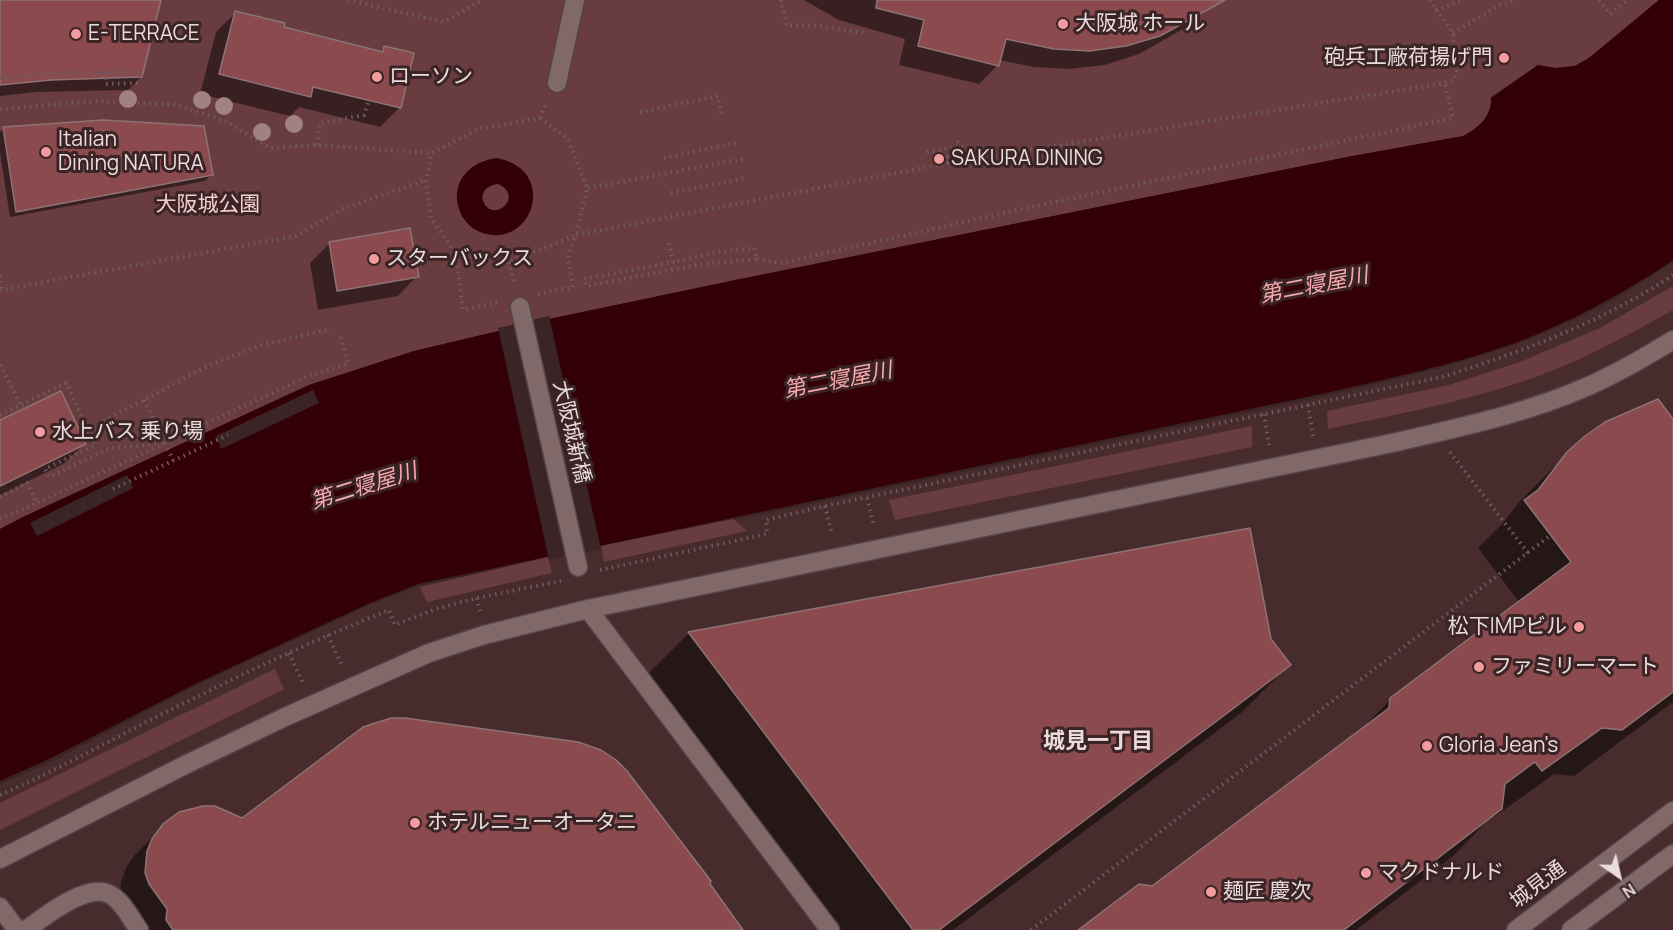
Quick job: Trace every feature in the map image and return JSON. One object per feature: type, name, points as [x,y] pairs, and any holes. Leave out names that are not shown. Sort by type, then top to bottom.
[{"type":"street","points":[[557,83],[575,0]]},
{"type":"street","name":"大阪城新橋","points":[[518,299],[578,567]]},
{"type":"street","points":[[0,859],[183,766],[429,653],[484,635],[588,609],[1397,442],[1494,419],[1584,388],[1628,367],[1673,340]]},
{"type":"street","points":[[588,609],[830,930]]},
{"type":"street","name":"城見通","points":[[1516,930],[1673,812]]},
{"type":"street","points":[[1571,930],[1673,854]]},
{"type":"street","points":[[26,930],[67,902],[97,893],[108,893],[116,898],[139,930]]},
{"type":"street","points":[[0,907],[17,930]]},
{"type":"path","points":[[348,0],[444,22],[482,0]]},
{"type":"path","points":[[781,0],[787,27],[799,24],[823,25],[843,31],[868,33]]},
{"type":"path","points":[[456,254],[510,262],[576,235],[948,163],[1445,83],[1454,80],[1457,70],[1453,33],[1430,0]]},
{"type":"path","points":[[1437,10],[1463,0]]},
{"type":"path","points":[[1453,33],[1500,5],[1515,0]]},
{"type":"path","points":[[1599,0],[1610,14],[1627,0]]},
{"type":"path","points":[[106,72],[106,84],[142,83]]},
{"type":"path","points":[[0,78],[53,73],[141,72]]},
{"type":"path","points":[[757,259],[754,248],[718,252],[584,279],[586,286],[704,264],[757,259],[781,263],[1045,204],[1454,118],[1445,83]]},
{"type":"path","points":[[640,112],[718,96],[722,116]]},
{"type":"path","points":[[0,109],[97,101],[178,105],[225,121],[270,148],[317,145],[432,153],[478,129],[540,118],[568,139],[587,188],[576,235],[568,256],[573,287],[538,294],[539,303]]},
{"type":"path","points":[[317,145],[320,123],[364,115],[368,103]]},
{"type":"path","points":[[948,163],[946,157],[964,153],[957,141]]},
{"type":"path","points":[[664,158],[740,142]]},
{"type":"path","points":[[927,152],[962,146]]},
{"type":"path","points":[[432,153],[426,180],[431,218],[456,254],[463,310],[499,302],[501,311]]},
{"type":"path","points":[[587,188],[743,159]]},
{"type":"path","points":[[671,193],[746,178]]},
{"type":"path","points":[[0,275],[1,290],[296,236],[342,209],[426,180]]},
{"type":"path","points":[[669,243],[673,262]]},
{"type":"path","points":[[510,262],[518,299]]},
{"type":"path","points":[[598,563],[600,571],[767,534],[766,520],[825,506],[1446,376],[1518,352],[1593,321],[1673,275]]},
{"type":"path","points":[[88,429],[208,366],[258,346],[331,329]]},
{"type":"path","points":[[0,519],[308,376],[348,364],[340,335]]},
{"type":"path","points":[[0,365],[22,407]]},
{"type":"path","points":[[0,415],[22,407],[66,383],[95,445],[45,469],[49,477],[108,449],[165,442]]},
{"type":"path","points":[[144,400],[173,460]]},
{"type":"path","points":[[1308,405],[1314,436]]},
{"type":"path","points":[[1264,414],[1269,445]]},
{"type":"path","points":[[113,489],[228,435]]},
{"type":"path","points":[[1450,452],[1528,553]]},
{"type":"path","points":[[0,497],[27,483],[37,503]]},
{"type":"path","points":[[867,498],[874,527]]},
{"type":"path","points":[[825,506],[832,535]]},
{"type":"path","points":[[1030,930],[1551,535]]},
{"type":"path","points":[[685,552],[687,559]]},
{"type":"path","points":[[0,795],[55,771],[200,695],[328,634],[388,610],[395,624],[436,609],[477,598],[561,580],[559,571]]},
{"type":"path","points":[[477,598],[480,611]]},
{"type":"path","points":[[328,634],[341,664]]},
{"type":"path","points":[[289,653],[303,682]]},
{"type":"shaded area","points":[[1673,262],[1673,930],[0,930],[0,784],[51,762],[195,686],[371,604],[418,586],[1326,396],[1441,368],[1514,345],[1572,321],[1620,296]]},
{"type":"green space","name":"大阪城公園","points":[[0,0],[1659,0],[1589,58],[1575,66],[1555,68],[1538,65],[1491,97],[1487,116],[1463,136],[1347,157],[740,279],[549,319],[414,351],[309,385],[0,529]]},
{"type":"green space","points":[[1673,286],[1673,310],[1562,367],[1476,396],[1328,429],[1327,411],[1449,385],[1520,362],[1600,328]]},
{"type":"green space","points":[[1252,426],[1252,447],[895,520],[889,500]]},
{"type":"green space","points":[[733,519],[747,531],[604,562],[601,546]]},
{"type":"green space","points":[[548,557],[552,573],[427,602],[420,587]]},
{"type":"green space","points":[[275,669],[284,689],[0,830],[0,803]]},
{"type":"water","name":"第二寝屋川","points":[[1659,0],[1673,0],[1673,260],[1636,284],[1556,326],[1515,343],[1469,358],[1326,393],[418,584],[370,603],[195,684],[49,759],[0,781],[0,529],[23,517],[309,385],[414,351],[549,319],[740,279],[1347,157],[1463,136],[1487,116],[1491,98],[1538,65],[1555,68],[1575,66],[1589,58]]},
{"type":"water","points":[[497,158],[516,165],[528,177],[533,192],[532,207],[525,221],[513,231],[498,235],[480,232],[470,226],[460,213],[457,199],[457,190],[465,174],[479,163]],"holes":[[[498,184],[506,189],[509,195],[505,206],[494,210],[484,203],[484,192],[491,186]]]},
{"type":"pier","points":[[549,316],[601,549],[549,560],[498,328]]},
{"type":"pier","points":[[313,390],[319,403],[221,449],[216,436]]},
{"type":"pier","points":[[127,475],[133,488],[37,536],[30,523]]},
{"type":"building","name":"E-TERRACE","points":[[0,0],[161,0],[142,77],[51,80],[0,85]]},
{"type":"building","name":"大阪城 ホール","points":[[877,0],[1225,0],[1160,36],[1126,46],[1089,51],[1054,49],[1006,39],[999,66],[918,46],[924,20],[876,8]]},
{"type":"building","points":[[235,11],[285,23],[284,27],[383,52],[384,46],[414,53],[401,108],[313,87],[311,97],[219,74]]},
{"type":"building","points":[[103,120],[204,126],[213,175],[16,212],[3,127]]},
{"type":"building","name":"スターバックス","points":[[410,228],[419,277],[337,291],[329,242]]},
{"type":"building","name":"水上バス 乗り場","points":[[61,391],[86,444],[0,486],[0,420]]},
{"type":"building","name":"松下IMPビル","points":[[1658,399],[1673,419],[1673,692],[1622,730],[1602,728],[1542,771],[1535,762],[1505,784],[1502,809],[1344,930],[1078,930],[1139,884],[1152,886],[1389,708],[1390,698],[1571,562],[1524,500],[1538,490],[1567,452],[1585,436],[1605,422]]},
{"type":"building","points":[[1250,528],[1271,639],[1291,665],[939,930],[913,930],[688,632]]},
{"type":"building","name":"ホテルニューオータニ","points":[[391,718],[578,742],[601,750],[627,771],[711,881],[710,884],[743,930],[173,930],[166,920],[167,909],[149,884],[145,873],[147,851],[152,839],[163,824],[179,812],[203,806],[215,806],[242,818],[363,727]]},
{"type":"place","name":"大阪城 ホール","points":[[1063,24]]},
{"type":"place","name":"E-TERRACE","points":[[76,34]]},
{"type":"place","name":"砲兵工廠荷揚げ門","points":[[1504,58]]},
{"type":"place","name":"ローソン","points":[[377,77]]},
{"type":"place","name":"Italian Dining NATURA","points":[[46,152]]},
{"type":"place","name":"SAKURA DINING","points":[[939,159]]},
{"type":"place","name":"スターバックス","points":[[374,259]]},
{"type":"place","name":"水上バス 乗り場","points":[[40,432]]},
{"type":"place","name":"松下IMPビル","points":[[1579,627]]},
{"type":"place","name":"ファミリーマート","points":[[1479,667]]},
{"type":"place","name":"Gloria Jean's","points":[[1427,746]]},
{"type":"place","name":"ホテルニューオータニ","points":[[415,823]]},
{"type":"place","name":"マクドナルド","points":[[1366,873]]},
{"type":"place","name":"麺匠 慶次","points":[[1211,892]]},
{"type":"district","name":"城見一丁目","points":[[1098,742]]}]
